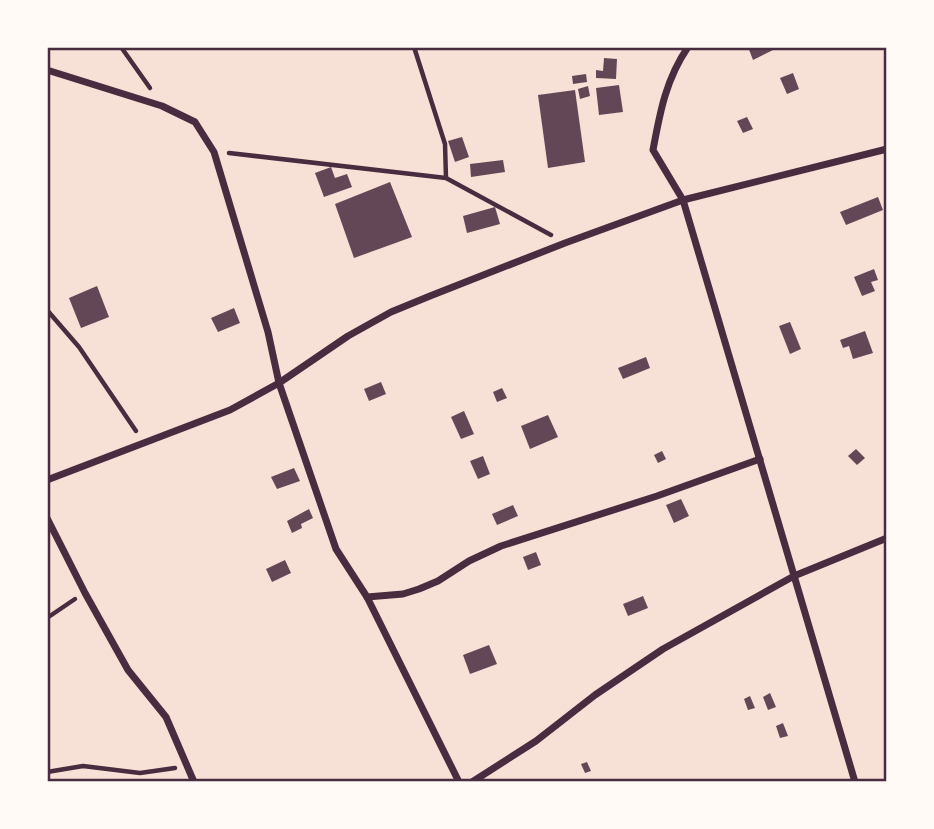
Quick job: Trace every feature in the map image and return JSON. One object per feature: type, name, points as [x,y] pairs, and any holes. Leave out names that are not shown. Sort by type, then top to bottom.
[{"type":"street","points":[[688,47],[675,67],[662,101],[653,150],[683,200],[855,782]]},
{"type":"street","points":[[47,70],[162,106],[195,122],[214,152],[268,332],[279,383],[336,549],[367,597],[434,727],[459,782]]},
{"type":"street","points":[[47,480],[230,410],[279,383],[391,312],[565,243],[683,200],[887,149]]},
{"type":"street","points":[[367,597],[402,594],[419,589],[501,545],[657,496],[760,459]]},
{"type":"street","points":[[47,518],[128,670],[166,717],[194,782]]},
{"type":"street","points":[[472,782],[537,741],[595,695],[663,649],[794,576],[887,538]]},
{"type":"path","points":[[121,47],[162,106]]},
{"type":"path","points":[[414,47],[445,144],[446,178]]},
{"type":"path","points":[[214,152],[446,178],[565,243]]},
{"type":"path","points":[[47,310],[94,368],[144,443]]},
{"type":"path","points":[[47,618],[85,593]]},
{"type":"path","points":[[47,772],[83,766],[141,773],[188,766]]},
{"type":"building","points":[[748,47],[774,47],[775,49],[753,60]]},
{"type":"building","points":[[604,58],[617,59],[616,79],[596,78],[596,70],[603,71]]},
{"type":"building","points":[[793,73],[799,89],[787,94],[780,78]]},
{"type":"building","points":[[586,74],[587,82],[573,84],[572,76]]},
{"type":"building","points":[[619,85],[623,112],[599,115],[596,88]]},
{"type":"building","points":[[588,86],[590,96],[580,99],[578,89]]},
{"type":"building","points":[[575,90],[585,162],[548,168],[538,95]]},
{"type":"building","points":[[747,117],[753,129],[743,133],[737,121]]},
{"type":"building","points":[[462,137],[469,157],[455,162],[448,141]]},
{"type":"building","points":[[503,160],[505,172],[471,177],[470,164]]},
{"type":"building","points":[[331,167],[335,178],[347,174],[352,187],[324,197],[315,173]]},
{"type":"building","points":[[390,182],[412,237],[354,258],[335,204]]},
{"type":"building","points":[[878,197],[883,210],[846,225],[840,212]]},
{"type":"building","points":[[495,207],[500,224],[467,233],[463,216]]},
{"type":"building","points":[[874,269],[878,280],[871,282],[875,291],[862,296],[854,277]]},
{"type":"building","points":[[97,286],[109,317],[81,328],[69,298]]},
{"type":"building","points":[[234,308],[240,323],[218,332],[211,318]]},
{"type":"building","points":[[790,322],[801,349],[790,354],[779,326]]},
{"type":"building","points":[[865,331],[873,353],[853,359],[849,346],[843,348],[840,340]]},
{"type":"building","points":[[646,357],[650,368],[623,379],[618,368]]},
{"type":"building","points":[[381,382],[386,394],[369,401],[364,389]]},
{"type":"building","points":[[502,388],[507,398],[497,402],[493,392]]},
{"type":"building","points":[[464,411],[474,434],[461,439],[451,417]]},
{"type":"building","points":[[548,415],[558,437],[530,449],[521,426]]},
{"type":"building","points":[[856,449],[865,458],[857,465],[848,456]]},
{"type":"building","points":[[662,451],[666,459],[658,463],[654,455]]},
{"type":"building","points":[[483,456],[490,474],[478,479],[470,461]]},
{"type":"building","points":[[294,468],[300,481],[277,489],[271,477]]},
{"type":"building","points":[[681,499],[689,516],[674,523],[666,505]]},
{"type":"building","points":[[513,505],[518,516],[497,525],[492,514]]},
{"type":"building","points":[[309,509],[313,518],[292,533],[287,521]]},
{"type":"building","points":[[536,552],[541,565],[528,570],[523,557]]},
{"type":"building","points":[[285,560],[291,573],[272,582],[266,569]]},
{"type":"building","points":[[643,596],[648,608],[628,616],[623,604]]},
{"type":"building","points":[[489,645],[497,664],[470,674],[463,655]]},
{"type":"building","points":[[770,693],[776,707],[768,710],[763,697]]},
{"type":"building","points":[[750,696],[755,708],[748,710],[744,699]]},
{"type":"building","points":[[783,723],[788,736],[780,738],[776,726]]},
{"type":"building","points":[[587,762],[591,771],[585,773],[581,764]]}]
